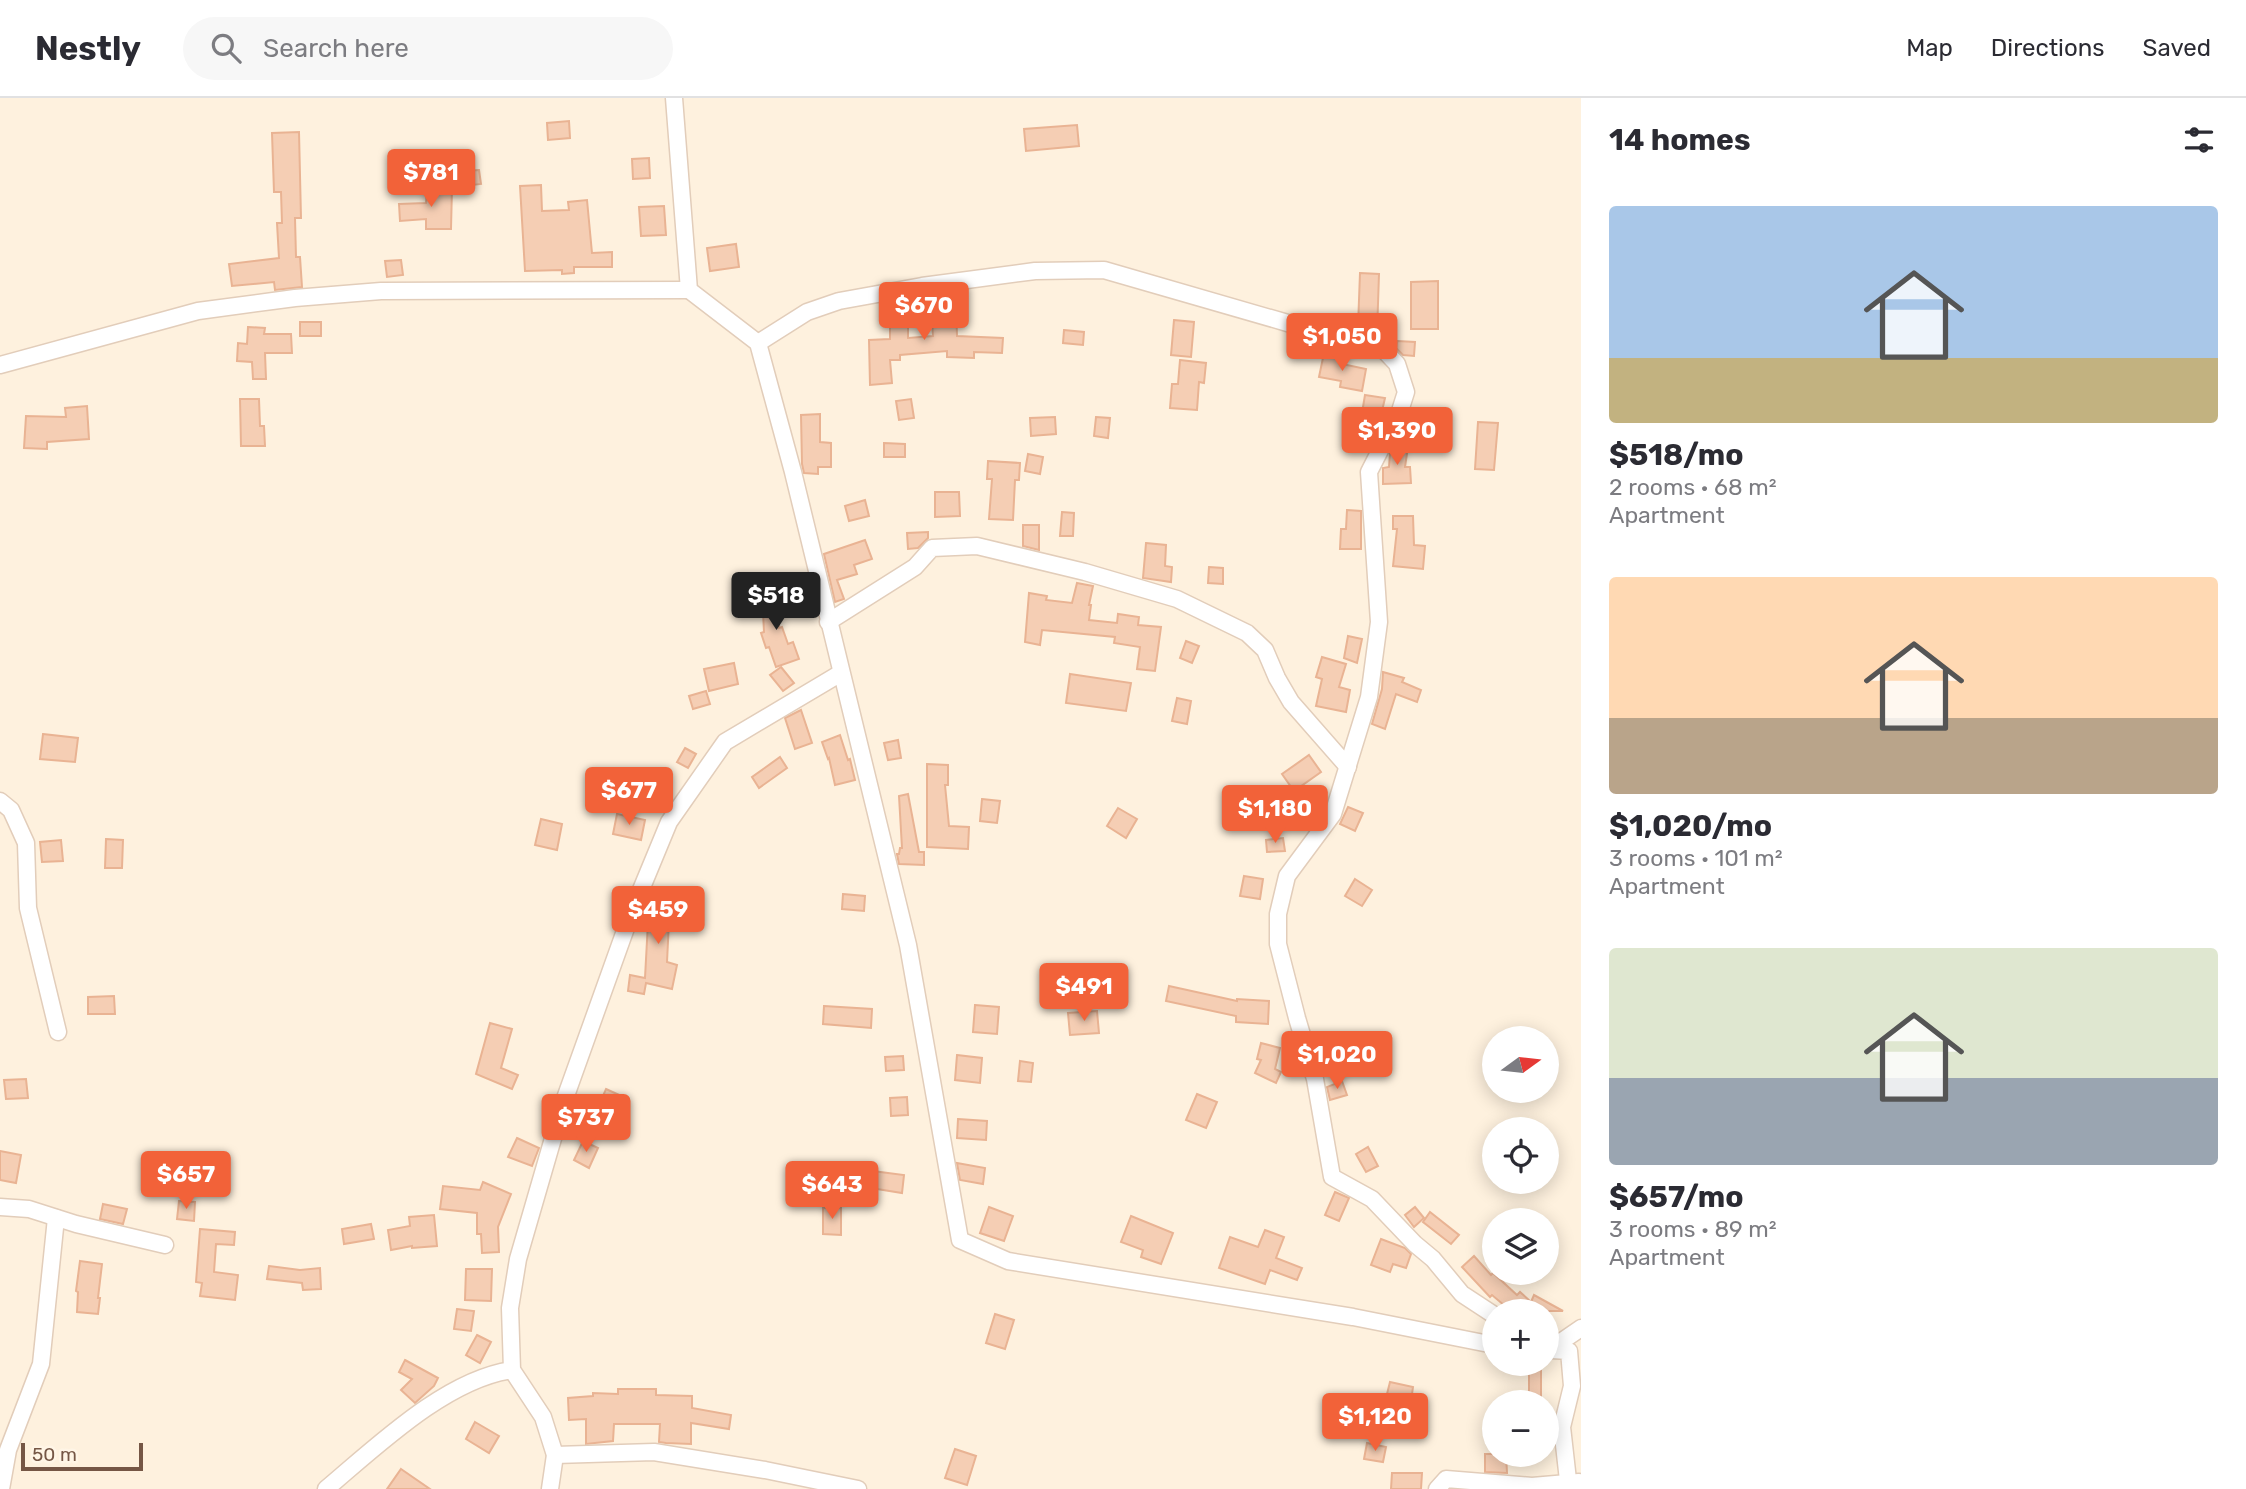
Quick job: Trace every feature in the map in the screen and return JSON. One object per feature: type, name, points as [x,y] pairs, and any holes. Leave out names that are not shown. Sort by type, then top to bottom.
[{"type":"street","points":[[674,98],[690,289]]},
{"type":"street","points":[[758,343],[807,312],[839,301],[922,286],[1035,271],[1104,270],[1291,324],[1358,338],[1381,347],[1397,364],[1406,392],[1400,411],[1369,472],[1379,622],[1369,697],[1334,814],[1287,876],[1278,914],[1278,944],[1315,1079],[1332,1177],[1372,1199],[1433,1259],[1462,1294],[1482,1307]]},
{"type":"street","points":[[0,365],[198,311],[295,298],[381,291],[690,289],[758,343],[793,472],[908,945],[960,1240],[1007,1261],[1353,1317],[1482,1343]]},
{"type":"street","points":[[828,622],[915,566],[932,548],[977,546],[1085,572],[1177,599],[1247,633],[1265,650],[1291,702],[1348,767]]},
{"type":"street","points":[[550,1489],[555,1455],[543,1417],[512,1370],[510,1308],[518,1259],[563,1104],[631,914],[670,822],[725,742],[841,673]]},
{"type":"street","points":[[0,801],[11,810],[26,843],[28,908],[58,1032]]},
{"type":"street","points":[[0,1207],[29,1209],[165,1245]]},
{"type":"street","points":[[1,1489],[8,1450],[41,1364],[56,1218]]},
{"type":"street","points":[[1559,1343],[1581,1328]]},
{"type":"street","points":[[1437,1489],[1446,1479],[1532,1486],[1573,1484],[1564,1454],[1562,1427],[1572,1386],[1569,1351],[1559,1350]]},
{"type":"street","points":[[326,1489],[405,1422],[433,1403],[495,1372],[512,1370]]},
{"type":"street","points":[[555,1455],[654,1452],[858,1489]]},
{"type":"building","points":[[569,121],[570,138],[548,140],[547,123]]},
{"type":"building","points":[[1077,125],[1079,146],[1026,151],[1024,129]]},
{"type":"building","points":[[299,132],[301,218],[295,218],[296,257],[300,257],[302,287],[275,290],[274,282],[232,286],[229,264],[279,258],[277,223],[282,223],[281,192],[274,192],[272,133]]},
{"type":"building","points":[[649,158],[650,178],[633,179],[632,159]]},
{"type":"building","points":[[479,170],[481,184],[464,186],[463,171]]},
{"type":"building","points":[[541,185],[542,211],[569,210],[568,202],[587,200],[592,253],[612,252],[612,267],[574,267],[574,273],[562,274],[562,270],[525,271],[520,186]]},
{"type":"building","points":[[427,188],[452,188],[451,229],[426,229],[426,219],[400,221],[399,204],[426,203]]},
{"type":"building","points":[[664,206],[666,235],[641,236],[639,207]]},
{"type":"building","points":[[736,244],[739,267],[710,271],[707,248]]},
{"type":"building","points":[[401,260],[403,275],[387,277],[385,261]]},
{"type":"building","points":[[1360,273],[1379,274],[1377,333],[1358,327]]},
{"type":"building","points":[[1438,281],[1438,329],[1411,329],[1411,282]]},
{"type":"building","points":[[931,306],[956,306],[957,336],[1003,338],[1002,353],[974,352],[974,358],[947,357],[947,351],[900,355],[900,360],[890,360],[892,383],[870,385],[869,340],[890,339],[890,307],[908,308],[908,338],[933,336]]},
{"type":"building","points":[[1174,320],[1194,322],[1191,357],[1171,355]]},
{"type":"building","points":[[300,322],[321,322],[321,336],[300,336]]},
{"type":"building","points":[[248,327],[265,328],[264,334],[291,334],[292,353],[265,353],[266,379],[253,379],[252,362],[237,361],[238,343],[247,344]]},
{"type":"building","points":[[1064,330],[1084,332],[1083,345],[1063,343]]},
{"type":"building","points":[[1397,341],[1415,342],[1414,356],[1403,355],[1396,348]]},
{"type":"building","points":[[1324,353],[1343,357],[1342,364],[1366,369],[1362,391],[1340,387],[1341,381],[1319,377]]},
{"type":"building","points":[[1180,360],[1206,363],[1204,383],[1199,382],[1197,410],[1170,408],[1172,384],[1178,384]]},
{"type":"building","points":[[1365,395],[1385,398],[1377,422],[1361,419]]},
{"type":"building","points":[[240,399],[259,399],[260,426],[264,426],[265,446],[241,446]]},
{"type":"building","points":[[911,399],[914,418],[899,420],[896,401]]},
{"type":"building","points":[[87,406],[89,439],[47,442],[47,449],[24,448],[26,416],[66,417],[65,408]]},
{"type":"building","points":[[820,414],[820,442],[831,443],[831,467],[818,467],[818,474],[804,473],[801,415]]},
{"type":"building","points":[[1055,417],[1056,434],[1031,436],[1030,418]]},
{"type":"building","points":[[1096,417],[1110,418],[1108,438],[1094,436]]},
{"type":"building","points":[[1478,422],[1498,423],[1494,470],[1475,469]]},
{"type":"building","points":[[884,443],[905,444],[905,457],[884,457]]},
{"type":"building","points":[[1394,445],[1408,447],[1405,467],[1410,467],[1411,483],[1383,484],[1383,468],[1389,467],[1390,453]]},
{"type":"building","points":[[1028,454],[1043,457],[1040,474],[1025,471]]},
{"type":"building","points":[[988,461],[1020,463],[1019,480],[1015,480],[1013,520],[989,519],[992,479],[987,479]]},
{"type":"building","points":[[935,492],[959,492],[960,516],[935,517]]},
{"type":"building","points":[[865,500],[869,516],[849,521],[845,506]]},
{"type":"building","points":[[1347,510],[1361,511],[1361,549],[1340,549],[1341,529],[1346,529]]},
{"type":"building","points":[[1062,512],[1074,513],[1073,536],[1060,536]]},
{"type":"building","points":[[1393,516],[1413,516],[1414,545],[1425,546],[1423,569],[1393,566],[1397,529],[1393,529]]},
{"type":"building","points":[[1023,525],[1039,525],[1039,550],[1023,546]]},
{"type":"building","points":[[928,532],[928,538],[918,548],[908,549],[907,533]]},
{"type":"building","points":[[865,540],[872,559],[854,565],[857,574],[837,580],[844,599],[835,602],[824,554]]},
{"type":"building","points":[[1146,543],[1166,545],[1165,566],[1172,567],[1171,582],[1143,578]]},
{"type":"building","points":[[1209,567],[1223,568],[1223,584],[1208,583]]},
{"type":"building","points":[[1077,583],[1093,586],[1089,620],[1117,623],[1118,614],[1139,617],[1138,625],[1161,627],[1155,671],[1137,669],[1140,647],[1114,643],[1115,637],[1042,630],[1040,645],[1025,642],[1029,593],[1047,596],[1046,600],[1072,603]]},
{"type":"building","points":[[776,591],[779,628],[782,627],[788,644],[793,642],[799,659],[776,667],[761,633],[764,632],[762,592]]},
{"type":"building","points":[[1348,636],[1362,639],[1357,663],[1344,658]]},
{"type":"building","points":[[1186,641],[1199,646],[1192,663],[1180,658]]},
{"type":"building","points":[[1322,657],[1346,664],[1339,687],[1350,690],[1346,712],[1316,706],[1322,679],[1316,677]]},
{"type":"building","points":[[734,663],[738,684],[709,691],[704,669]]},
{"type":"building","points":[[781,667],[794,683],[783,691],[770,675]]},
{"type":"building","points":[[1383,672],[1404,678],[1402,682],[1421,690],[1417,702],[1396,694],[1385,729],[1372,724],[1382,689]]},
{"type":"building","points":[[1070,674],[1131,683],[1126,711],[1066,703]]},
{"type":"building","points":[[706,691],[710,704],[693,709],[689,696]]},
{"type":"building","points":[[1177,698],[1191,701],[1187,724],[1172,721]]},
{"type":"building","points":[[801,710],[812,743],[795,749],[785,718]]},
{"type":"building","points":[[43,734],[78,738],[75,762],[40,759]]},
{"type":"building","points":[[840,735],[855,780],[835,785],[822,742]]},
{"type":"building","points":[[898,740],[901,758],[888,760],[884,743]]},
{"type":"building","points":[[685,748],[696,754],[688,768],[677,762]]},
{"type":"building","points":[[1309,755],[1321,772],[1294,791],[1282,774]]},
{"type":"building","points":[[780,757],[787,768],[759,788],[752,777]]},
{"type":"building","points":[[927,764],[948,765],[948,785],[945,785],[949,826],[969,827],[968,849],[927,847]]},
{"type":"building","points":[[908,794],[919,852],[924,852],[924,865],[899,864],[897,854],[902,848],[899,796]]},
{"type":"building","points":[[982,799],[1000,801],[997,823],[980,821]]},
{"type":"building","points":[[1348,807],[1363,813],[1355,831],[1340,824]]},
{"type":"building","points":[[1118,808],[1137,819],[1126,838],[1107,826]]},
{"type":"building","points":[[617,814],[645,820],[641,840],[613,834]]},
{"type":"building","points":[[541,819],[562,824],[557,850],[535,845]]},
{"type":"building","points":[[1283,838],[1285,851],[1267,852],[1266,840]]},
{"type":"building","points":[[106,839],[123,840],[122,868],[105,868]]},
{"type":"building","points":[[61,840],[63,861],[42,862],[40,842]]},
{"type":"building","points":[[1244,876],[1263,879],[1260,899],[1240,896]]},
{"type":"building","points":[[1355,879],[1372,890],[1362,906],[1345,896]]},
{"type":"building","points":[[843,894],[865,896],[864,911],[842,909]]},
{"type":"building","points":[[653,895],[683,901],[679,923],[669,921],[667,962],[677,965],[672,989],[646,983],[644,994],[628,991],[630,975],[645,978],[648,922]]},
{"type":"building","points":[[1169,986],[1237,1001],[1269,1001],[1268,1024],[1236,1022],[1236,1016],[1166,1001]]},
{"type":"building","points":[[114,996],[115,1014],[88,1014],[88,997]]},
{"type":"building","points":[[975,1005],[999,1007],[997,1034],[973,1032]]},
{"type":"building","points":[[824,1006],[872,1009],[871,1028],[823,1024]]},
{"type":"building","points":[[1097,1011],[1099,1033],[1070,1035],[1068,1013]]},
{"type":"building","points":[[490,1023],[512,1029],[501,1068],[518,1075],[512,1089],[476,1074]]},
{"type":"building","points":[[1261,1043],[1280,1048],[1275,1069],[1281,1072],[1276,1083],[1255,1073],[1261,1060],[1257,1059]]},
{"type":"building","points":[[957,1055],[982,1058],[980,1083],[955,1080]]},
{"type":"building","points":[[903,1056],[904,1070],[886,1071],[885,1057]]},
{"type":"building","points":[[1020,1061],[1033,1063],[1031,1082],[1018,1081]]},
{"type":"building","points":[[26,1079],[28,1098],[6,1099],[4,1080]]},
{"type":"building","points":[[1342,1081],[1347,1095],[1330,1100],[1327,1087]]},
{"type":"building","points":[[606,1089],[626,1098],[620,1114],[599,1105]]},
{"type":"building","points":[[1197,1094],[1217,1102],[1206,1128],[1186,1120]]},
{"type":"building","points":[[907,1097],[908,1115],[891,1116],[890,1098]]},
{"type":"building","points":[[958,1119],[987,1121],[986,1140],[957,1138]]},
{"type":"building","points":[[517,1138],[539,1148],[532,1166],[508,1157]]},
{"type":"building","points":[[583,1141],[598,1148],[589,1168],[574,1160]]},
{"type":"building","points":[[1368,1147],[1378,1166],[1366,1172],[1356,1154]]},
{"type":"building","points":[[0,1151],[21,1155],[16,1183],[0,1180]]},
{"type":"building","points":[[957,1163],[985,1168],[983,1184],[960,1180]]},
{"type":"building","points":[[849,1164],[873,1168],[873,1171],[904,1175],[902,1193],[846,1184]]},
{"type":"building","points":[[483,1182],[511,1194],[498,1227],[499,1252],[482,1253],[481,1234],[477,1234],[477,1213],[440,1209],[443,1186],[480,1190]]},
{"type":"building","points":[[1335,1192],[1349,1198],[1339,1221],[1325,1215]]},
{"type":"building","points":[[179,1201],[195,1202],[194,1221],[177,1219]]},
{"type":"building","points":[[103,1204],[127,1209],[123,1224],[100,1219]]},
{"type":"building","points":[[989,1207],[1013,1216],[1004,1241],[980,1233]]},
{"type":"building","points":[[1415,1207],[1424,1218],[1414,1227],[1405,1215]]},
{"type":"building","points":[[823,1208],[841,1208],[841,1235],[823,1234]]},
{"type":"building","points":[[1430,1212],[1459,1235],[1451,1244],[1423,1222]]},
{"type":"building","points":[[434,1215],[437,1246],[412,1246],[391,1250],[388,1230],[410,1226],[409,1217]]},
{"type":"building","points":[[1131,1216],[1173,1233],[1161,1264],[1141,1257],[1143,1250],[1121,1242]]},
{"type":"building","points":[[371,1224],[374,1239],[344,1244],[342,1229]]},
{"type":"building","points":[[200,1229],[235,1232],[234,1245],[216,1244],[214,1272],[238,1275],[235,1300],[200,1296],[202,1283],[196,1282]]},
{"type":"building","points":[[1265,1230],[1284,1237],[1276,1258],[1302,1268],[1297,1280],[1270,1270],[1265,1284],[1219,1268],[1230,1237],[1258,1247]]},
{"type":"building","points":[[1381,1239],[1405,1248],[1411,1254],[1406,1268],[1393,1264],[1390,1272],[1371,1265]]},
{"type":"building","points":[[1474,1256],[1482,1265],[1482,1285],[1506,1285],[1517,1295],[1520,1292],[1528,1299],[1497,1299],[1492,1295],[1490,1297],[1462,1267]]},
{"type":"building","points":[[80,1261],[102,1264],[98,1314],[77,1312],[76,1291]]},
{"type":"building","points":[[269,1266],[300,1270],[320,1268],[321,1289],[303,1290],[302,1283],[267,1279]]},
{"type":"building","points":[[466,1269],[492,1269],[491,1301],[465,1300]]},
{"type":"building","points":[[457,1309],[474,1311],[471,1331],[454,1329]]},
{"type":"building","points":[[995,1314],[1014,1320],[1005,1349],[986,1343]]},
{"type":"building","points":[[477,1335],[491,1342],[480,1363],[466,1355]]},
{"type":"building","points":[[405,1360],[438,1378],[434,1386],[415,1403],[401,1390],[412,1379],[399,1372]]},
{"type":"building","points":[[1529,1376],[1541,1376],[1541,1390],[1529,1390]]},
{"type":"building","points":[[1390,1382],[1413,1387],[1411,1401],[1419,1400],[1421,1414],[1400,1418],[1401,1424],[1379,1426],[1378,1407],[1384,1406]]},
{"type":"building","points":[[618,1389],[656,1389],[656,1395],[692,1396],[692,1408],[731,1415],[729,1429],[691,1423],[691,1444],[666,1443],[659,1442],[660,1424],[614,1424],[613,1441],[586,1444],[586,1419],[569,1420],[568,1398],[593,1396],[593,1393],[618,1394]]},
{"type":"building","points":[[475,1422],[499,1436],[489,1453],[466,1439]]},
{"type":"building","points":[[1367,1443],[1386,1447],[1383,1462],[1364,1459]]},
{"type":"building","points":[[955,1449],[976,1456],[967,1485],[945,1478]]},
{"type":"building","points":[[1485,1467],[1507,1467],[1507,1473],[1485,1472]]},
{"type":"building","points":[[401,1469],[430,1489],[387,1489]]},
{"type":"building","points":[[1392,1473],[1422,1473],[1421,1489],[1391,1489]]}]
